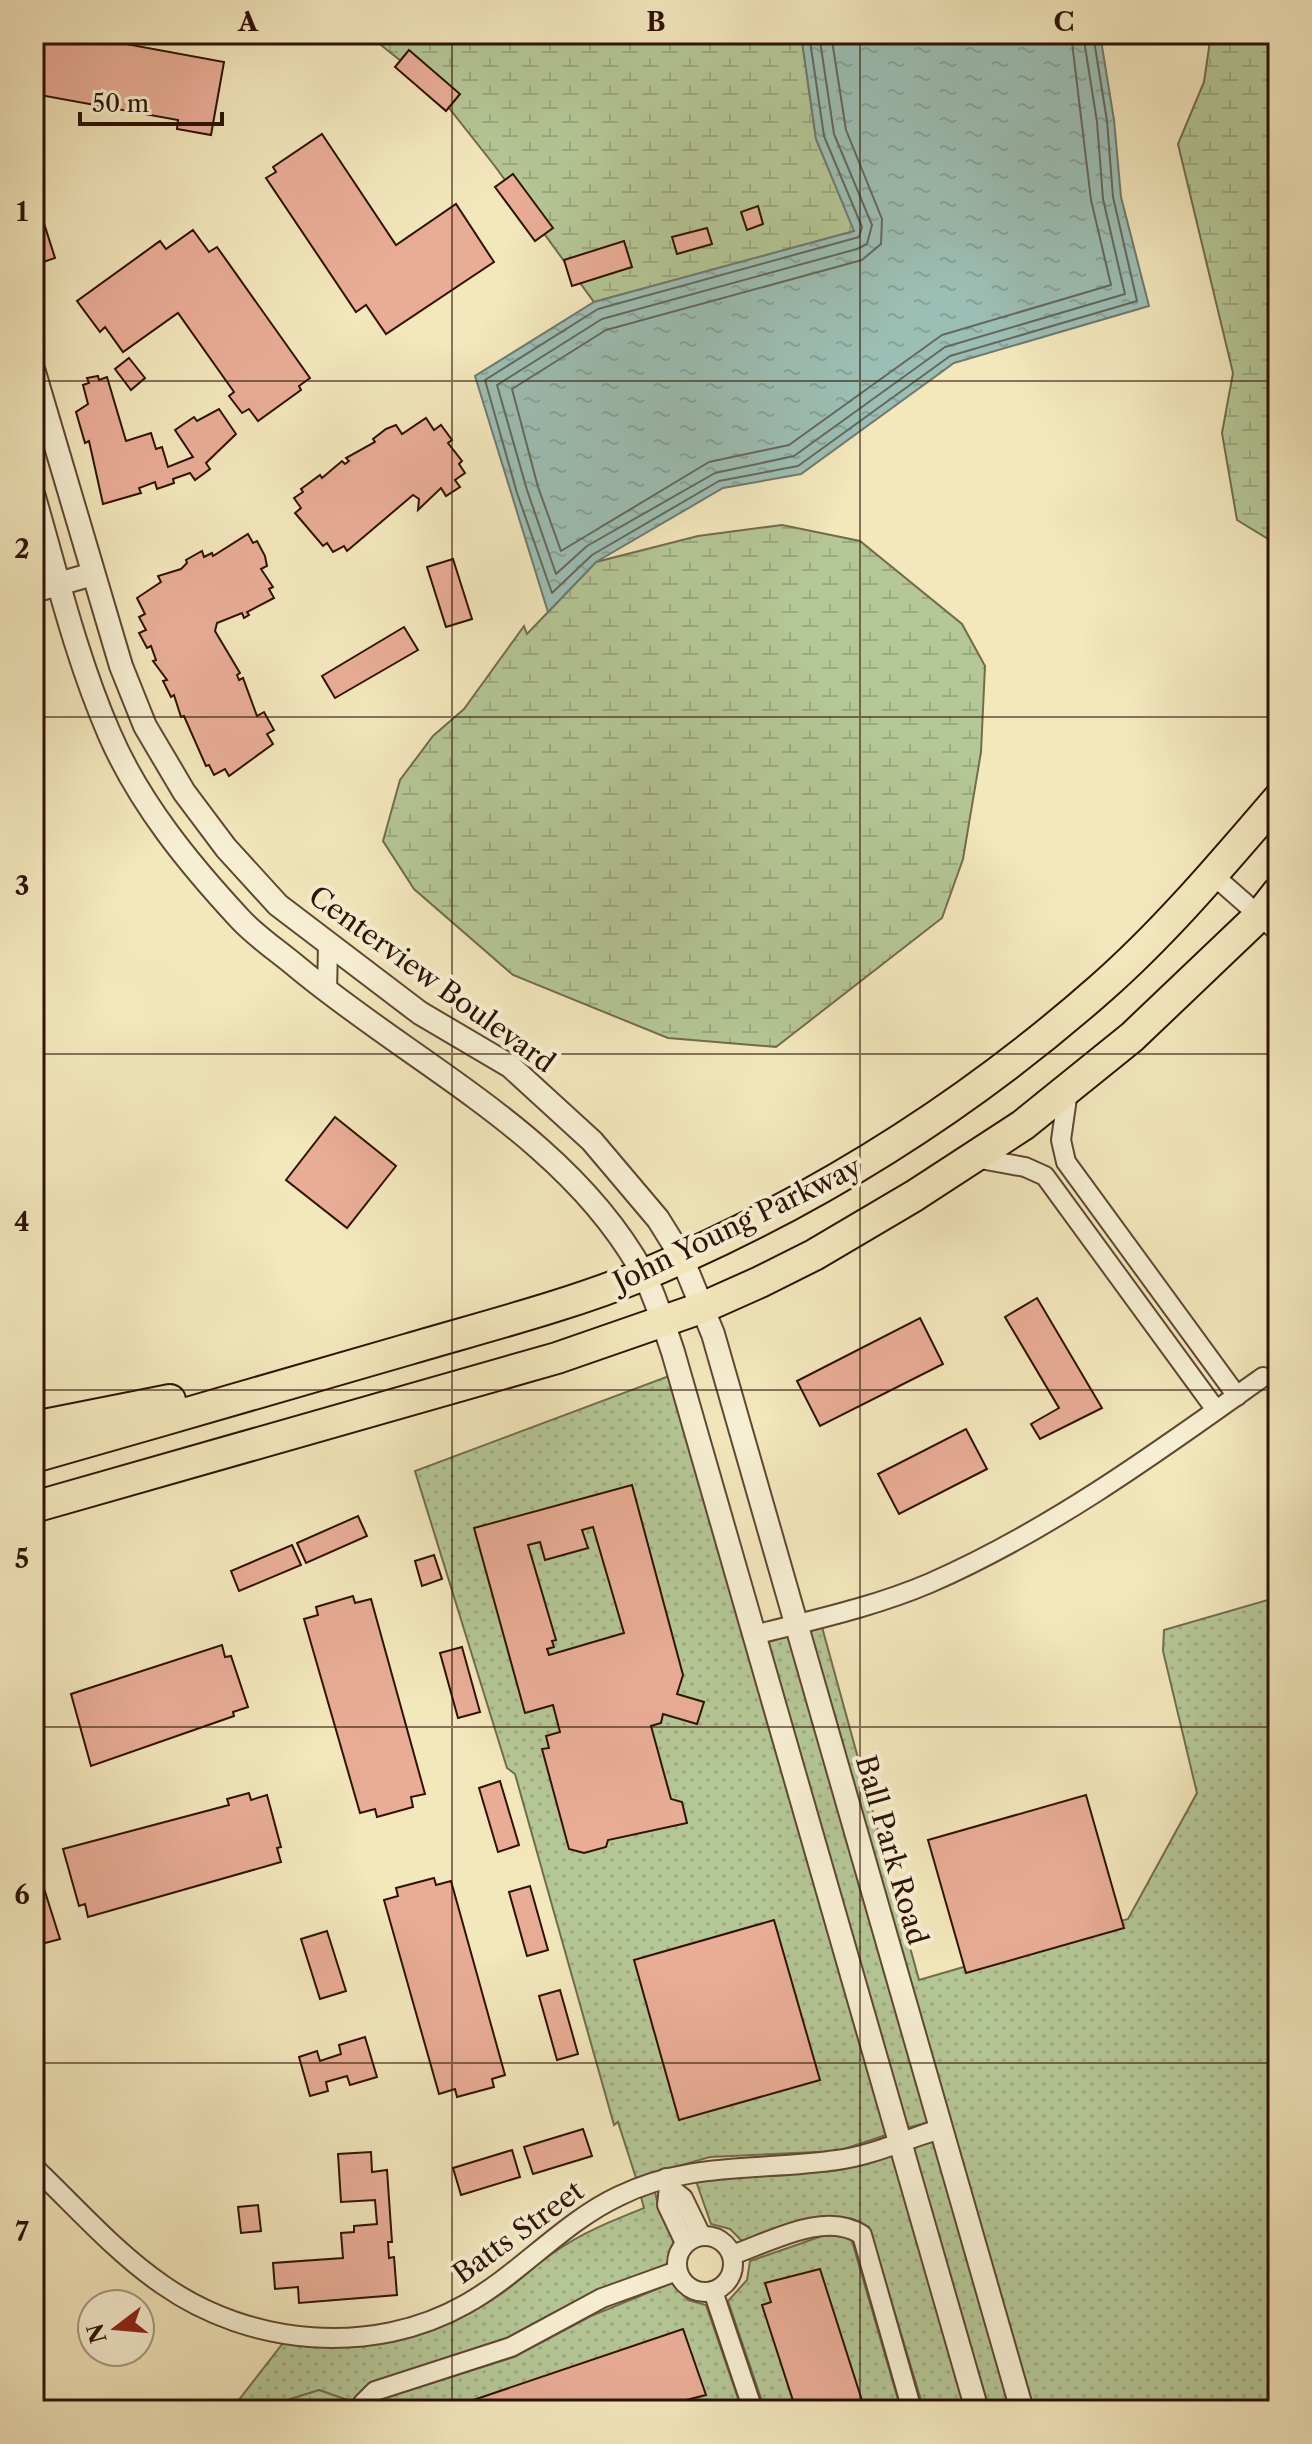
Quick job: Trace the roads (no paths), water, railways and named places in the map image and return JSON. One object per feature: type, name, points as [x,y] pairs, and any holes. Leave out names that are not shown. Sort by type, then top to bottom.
[{"type":"highway","name":"John Young Parkway","points":[[34,1457],[549,1307],[644,1274],[762,1217],[887,1149],[981,1084],[1102,987],[1213,875],[1278,799]]},
{"type":"highway","name":"John Young Parkway","points":[[34,1507],[544,1362],[704,1307],[814,1255],[975,1158],[1068,1091],[1272,913]]},
{"type":"highway","points":[[34,1427],[376,1359]]},
{"type":"highway","points":[[34,1519],[78,1495]]},
{"type":"street","name":"Centerview Boulevard","points":[[34,372],[121,666],[145,726],[184,792],[226,848],[278,905],[420,1013],[510,1066],[592,1141],[658,1219],[681,1256],[704,1307]]},
{"type":"street","points":[[34,497],[42,552],[59,584],[86,673],[110,736],[165,832],[243,922],[327,992],[498,1114],[565,1174],[599,1211],[644,1274],[663,1322],[977,2410]]},
{"type":"street","points":[[42,552],[83,539]]},
{"type":"street","points":[[34,591],[93,574]]},
{"type":"street","points":[[1213,875],[1272,913]]},
{"type":"street","points":[[327,992],[328,945]]},
{"type":"street","points":[[1068,1091],[1061,1140],[1066,1162],[1237,1396]]},
{"type":"street","points":[[975,1158],[1025,1167],[1045,1176],[1216,1410]]},
{"type":"street","points":[[1082,1225],[1101,1211]]},
{"type":"street","name":"Ball Park Road","points":[[704,1307],[1022,2410]]},
{"type":"street","points":[[754,1635],[892,1597],[987,1555],[1091,1493],[1263,1377]]},
{"type":"street","name":"Batts Street","points":[[34,2167],[163,2285],[210,2311],[263,2330],[314,2339],[362,2337],[407,2329],[451,2312],[494,2287],[583,2217],[619,2196],[711,2168],[840,2160],[941,2129]]},
{"type":"street","points":[[667,2183],[667,2205],[693,2239]]},
{"type":"street","points":[[732,2255],[827,2224],[849,2226],[862,2235],[912,2410]]},
{"type":"street","points":[[717,2238],[732,2255],[734,2264],[728,2281],[713,2291],[691,2289],[677,2271],[676,2261],[693,2239],[717,2238]]},
{"type":"street","points":[[363,2410],[363,2403],[375,2391],[511,2347],[602,2298],[677,2271]]},
{"type":"street","points":[[713,2291],[753,2410]]},
{"type":"water","points":[[801,34],[1100,34],[1114,120],[1121,197],[1149,306],[954,363],[801,474],[723,488],[596,562],[548,612],[475,376],[594,302],[854,231],[816,139]]}]
